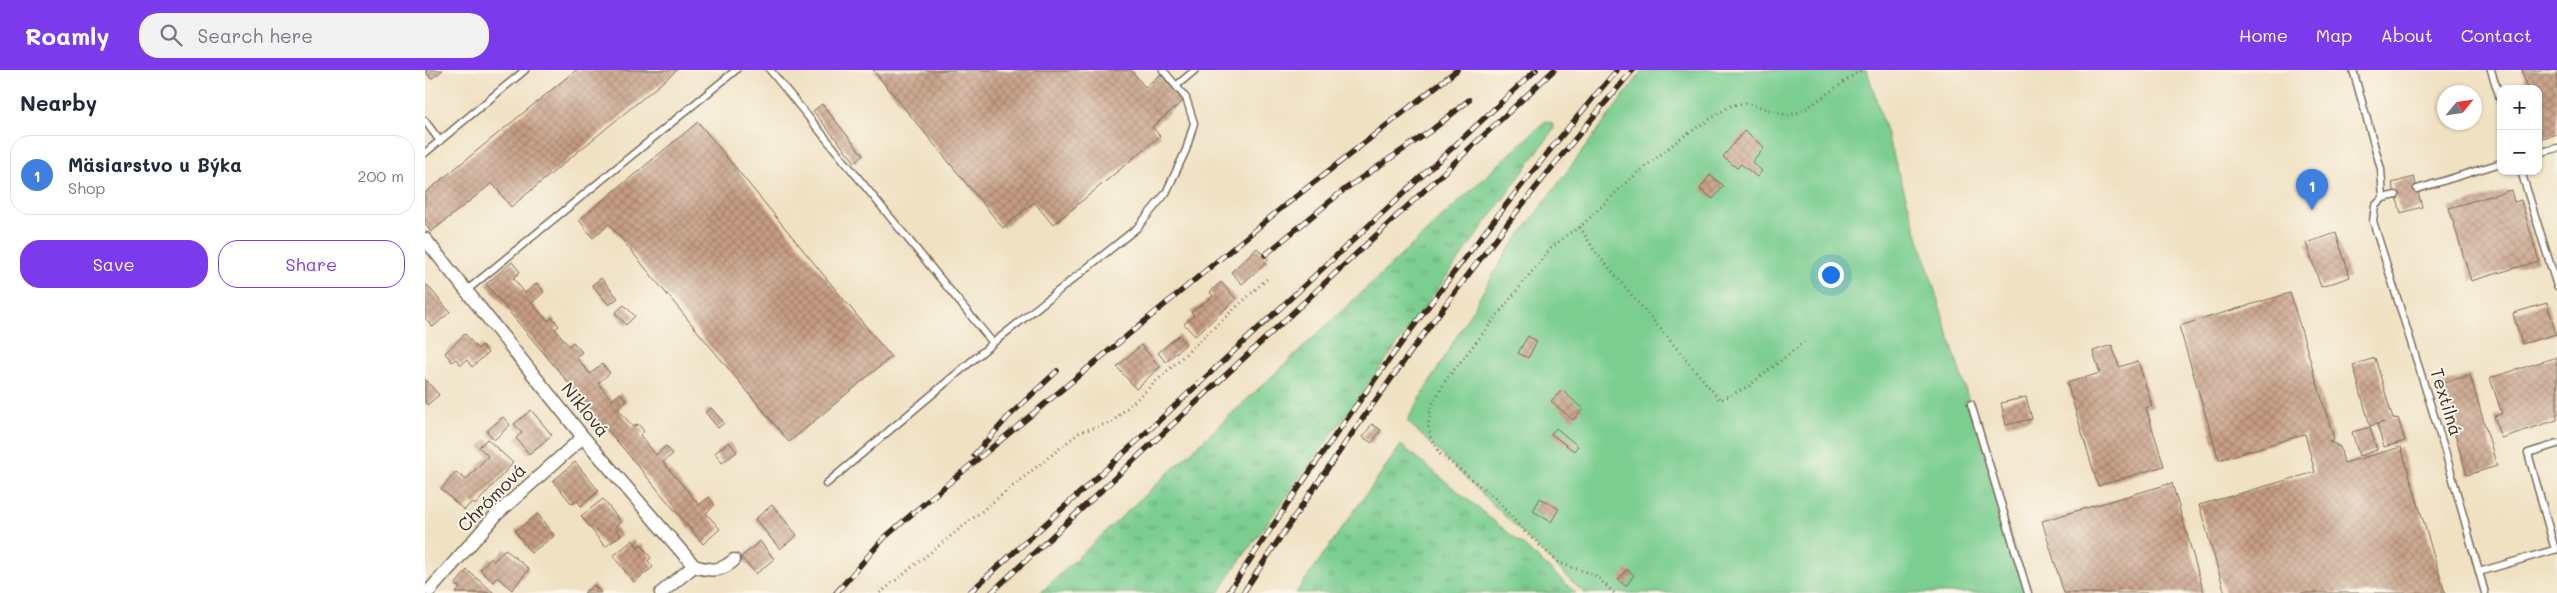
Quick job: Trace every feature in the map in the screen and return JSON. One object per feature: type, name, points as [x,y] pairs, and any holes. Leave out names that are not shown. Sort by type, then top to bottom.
[{"type":"street","name":"Niklová","points":[[425,240],[583,437],[694,566]]},
{"type":"street","name":"Chrómová","points":[[430,590],[497,514],[583,437]]},
{"type":"street","points":[[661,593],[694,566],[709,571],[726,568],[735,560]]},
{"type":"lane","points":[[425,153],[525,70]]},
{"type":"lane","points":[[467,290],[736,70]]},
{"type":"lane","points":[[770,70],[993,343]]},
{"type":"lane","points":[[825,484],[993,343],[1137,228],[1166,193],[1186,150],[1193,123],[1186,98],[1163,70]]},
{"type":"lane","points":[[1176,86],[1195,70]]},
{"type":"lane","points":[[2353,70],[2381,169],[2383,198],[2396,195]]},
{"type":"lane","points":[[2491,70],[2497,89]]},
{"type":"lane","points":[[425,121],[441,140]]},
{"type":"lane","points":[[2542,152],[2557,148]]},
{"type":"lane","points":[[2417,189],[2497,164]]},
{"type":"lane","points":[[2522,175],[2557,286]]},
{"type":"lane","name":"Textilná","points":[[2383,198],[2375,206],[2373,221],[2445,451],[2485,593]]},
{"type":"lane","points":[[1971,404],[2028,593]]},
{"type":"lane","points":[[2479,572],[2556,549],[2527,453],[2557,444]]},
{"type":"path","points":[[1853,70],[1853,75]]},
{"type":"path","points":[[1614,593],[1595,575],[1559,564],[1523,532],[1494,496],[1440,454],[1431,439],[1428,425],[1431,406],[1446,380],[1549,250],[1568,234],[1580,227],[1629,180],[1681,138],[1732,105],[1747,103],[1789,116],[1807,108],[1861,70]]},
{"type":"path","points":[[1580,227],[1594,250],[1654,319],[1720,400],[1749,386],[1804,342]]},
{"type":"path","points":[[879,593],[1081,432],[1112,422],[1269,277]]},
{"type":"green space","points":[[1643,70],[1867,70],[2028,593],[1584,593],[1407,421],[1504,256]]},
{"type":"green space","points":[[1545,121],[1552,123],[1554,129],[1233,570],[1219,593],[1040,593]]},
{"type":"green space","points":[[1401,445],[1522,544],[1576,593],[1296,593]]},
{"type":"building","points":[[425,70],[443,70],[431,79]]},
{"type":"building","points":[[576,70],[677,70],[511,207],[492,183],[431,232],[425,224],[425,193]]},
{"type":"building","points":[[873,70],[1131,70],[1145,87],[1161,74],[1183,101],[1152,127],[1160,136],[1053,225],[1034,202],[1003,228]]},
{"type":"building","points":[[2522,70],[2557,70],[2557,134],[2542,138],[2542,85],[2526,85]]},
{"type":"building","points":[[822,104],[863,155],[855,162],[813,111]]},
{"type":"building","points":[[698,122],[891,357],[789,442],[609,224],[593,238],[579,220]]},
{"type":"building","points":[[1744,131],[1764,147],[1752,162],[1762,171],[1757,177],[1741,164],[1737,168],[1723,157]]},
{"type":"building","points":[[1710,175],[1724,186],[1713,199],[1700,189]]},
{"type":"building","points":[[2414,177],[2422,207],[2401,213],[2392,183]]},
{"type":"building","points":[[2511,190],[2514,202],[2521,200],[2539,261],[2471,281],[2449,208]]},
{"type":"building","points":[[2336,233],[2350,277],[2321,287],[2306,243]]},
{"type":"building","points":[[1257,248],[1269,260],[1242,284],[1231,272]]},
{"type":"building","points":[[512,262],[520,272],[513,278],[525,293],[537,283],[544,292],[532,303],[548,321],[552,317],[559,326],[555,329],[569,346],[573,342],[582,352],[576,357],[590,374],[602,364],[610,373],[598,383],[612,400],[620,393],[627,401],[618,409],[633,427],[638,424],[644,431],[640,435],[656,455],[666,446],[673,454],[663,462],[699,505],[709,497],[715,505],[706,513],[720,529],[703,544],[486,284]]},
{"type":"building","points":[[601,278],[618,298],[609,305],[592,285]]},
{"type":"building","points":[[1221,282],[1236,299],[1195,336],[1184,324],[1194,315],[1191,312],[1213,296],[1210,292]]},
{"type":"building","points":[[427,285],[450,312],[433,327],[425,318],[425,286]]},
{"type":"building","points":[[2290,293],[2334,439],[2329,441],[2340,447],[2344,463],[2401,447],[2445,593],[2225,593],[2199,505],[2315,472],[2305,434],[2219,460],[2179,326]]},
{"type":"building","points":[[2547,303],[2556,334],[2522,344],[2513,313]]},
{"type":"building","points":[[624,305],[635,316],[626,325],[615,313]]},
{"type":"building","points":[[465,334],[478,349],[482,345],[488,353],[472,367],[467,360],[461,365],[456,359],[452,362],[445,353]]},
{"type":"building","points":[[1179,335],[1186,344],[1166,362],[1158,353]]},
{"type":"building","points":[[1528,336],[1537,341],[1528,358],[1518,353]]},
{"type":"building","points":[[1141,345],[1160,367],[1136,389],[1117,367]]},
{"type":"building","points":[[2112,345],[2119,367],[2138,361],[2152,406],[2146,408],[2164,466],[2098,486],[2067,383],[2100,373],[2093,351]]},
{"type":"building","points":[[2557,357],[2557,420],[2501,438],[2494,416],[2502,414],[2490,378]]},
{"type":"building","points":[[2375,358],[2393,419],[2398,418],[2405,441],[2384,447],[2377,425],[2384,422],[2370,426],[2353,365]]},
{"type":"building","points":[[2470,375],[2497,466],[2467,475],[2440,384]]},
{"type":"building","points":[[425,379],[439,395],[427,405],[425,402]]},
{"type":"building","points":[[1562,390],[1583,409],[1573,420],[1551,401]]},
{"type":"building","points":[[2026,397],[2032,419],[2006,425],[2001,403]]},
{"type":"building","points":[[711,408],[724,423],[718,428],[705,412]]},
{"type":"building","points":[[531,410],[552,435],[529,454],[516,438],[522,433],[514,424]]},
{"type":"building","points":[[503,417],[510,425],[494,440],[487,431]]},
{"type":"building","points":[[1372,424],[1381,430],[1372,443],[1363,437]]},
{"type":"building","points":[[2370,427],[2377,450],[2359,456],[2352,432]]},
{"type":"building","points":[[1556,428],[1578,446],[1574,451],[1551,434]]},
{"type":"building","points":[[487,439],[513,463],[475,505],[472,502],[464,510],[441,489],[456,472],[466,480],[488,456],[479,447]]},
{"type":"building","points":[[729,442],[737,452],[722,463],[715,453]]},
{"type":"building","points":[[575,462],[599,491],[581,506],[577,500],[572,504],[553,481]]},
{"type":"building","points":[[2172,483],[2204,593],[2064,593],[2042,521]]},
{"type":"building","points":[[1540,498],[1559,509],[1551,522],[1533,511]]},
{"type":"building","points":[[603,499],[621,522],[615,527],[621,535],[605,547],[581,516]]},
{"type":"building","points":[[772,505],[797,535],[780,549],[755,519]]},
{"type":"building","points":[[538,514],[554,536],[531,553],[515,531]]},
{"type":"building","points":[[633,540],[638,547],[641,544],[651,558],[648,561],[653,567],[634,582],[613,556]]},
{"type":"building","points":[[760,541],[774,559],[756,574],[741,557]]},
{"type":"building","points":[[505,549],[529,569],[512,590],[497,577],[493,582],[480,570],[490,558],[494,561]]},
{"type":"building","points":[[1627,569],[1634,575],[1626,586],[1618,580]]},
{"type":"building","points":[[467,570],[494,593],[456,593],[460,588],[455,585]]},
{"type":"building","points":[[594,585],[601,593],[584,593]]},
{"type":"railway","points":[[836,593],[884,538],[926,502],[1284,206],[1457,70]]},
{"type":"railway","points":[[969,593],[1136,442],[1536,70]]},
{"type":"railway","points":[[991,593],[1554,70]]},
{"type":"railway","points":[[1228,593],[1319,458],[1414,325],[1513,196],[1617,70]]},
{"type":"railway","points":[[1243,593],[1335,458],[1430,325],[1529,196],[1633,70]]},
{"type":"railway","points":[[1265,255],[1345,189],[1432,130],[1469,100]]},
{"type":"railway","points":[[974,455],[1009,416],[1057,371]]},
{"type":"place","name":"Mäsiarstvo u Býka","points":[[2312,210]]}]
